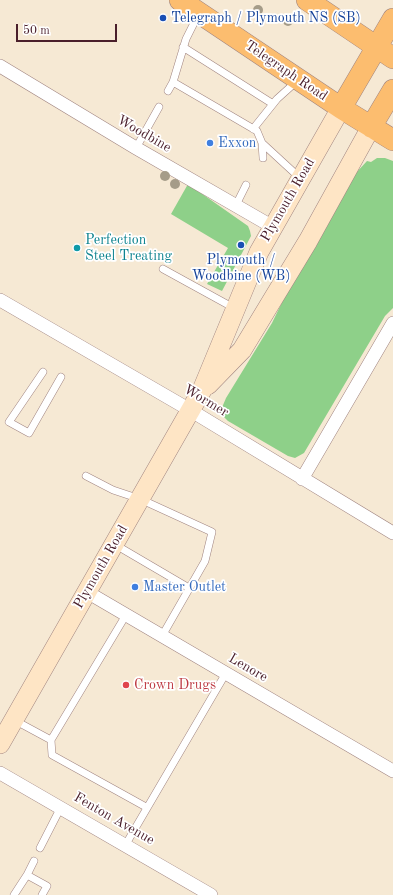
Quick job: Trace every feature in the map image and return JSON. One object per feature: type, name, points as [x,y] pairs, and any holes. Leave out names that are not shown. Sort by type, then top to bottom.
[{"type":"main road","name":"Telegraph Road","points":[[180,0],[298,80],[393,140]]},
{"type":"main road","points":[[307,0],[385,52]]},
{"type":"main road","name":"Plymouth Road","points":[[0,744],[202,390],[258,252],[341,108],[385,52],[393,19]]},
{"type":"main road","name":"Plymouth Road","points":[[202,390],[242,350],[308,241],[371,126],[393,90]]},
{"type":"street","name":"Woodbine","points":[[0,66],[136,148],[273,227]]},
{"type":"street","name":"Wormer","points":[[0,300],[190,410],[393,533]]},
{"type":"street","points":[[302,478],[393,323]]},
{"type":"street","name":"Lenore","points":[[87,592],[393,771]]},
{"type":"street","name":"Fenton Avenue","points":[[0,772],[126,844],[211,895]]},
{"type":"lane","points":[[168,90],[173,82],[183,47],[200,13]]},
{"type":"lane","points":[[183,47],[273,104]]},
{"type":"lane","points":[[253,129],[273,104],[298,80]]},
{"type":"lane","points":[[173,82],[257,131],[262,143],[263,158]]},
{"type":"lane","points":[[136,148],[159,107]]},
{"type":"lane","points":[[262,143],[300,179]]},
{"type":"lane","points":[[236,205],[246,185]]},
{"type":"lane","points":[[163,269],[234,308]]},
{"type":"lane","points":[[42,372],[9,422],[29,433],[61,377]]},
{"type":"lane","points":[[86,476],[113,490],[140,499],[212,532],[205,561],[162,636]]},
{"type":"lane","points":[[114,544],[189,588]]},
{"type":"lane","points":[[126,615],[51,740],[52,755],[146,808]]},
{"type":"lane","points":[[126,844],[226,673]]},
{"type":"lane","points":[[14,720],[51,740]]},
{"type":"lane","points":[[40,848],[61,807]]},
{"type":"lane","points":[[14,895],[34,861]]},
{"type":"lane","points":[[27,875],[47,886],[42,895]]},
{"type":"green space","points":[[377,158],[385,158],[393,161],[393,308],[385,316],[304,453],[295,458],[288,456],[228,421],[223,416],[221,410],[226,398],[272,323],[289,288],[355,174],[367,161],[371,162]]},
{"type":"green space","points":[[188,184],[248,226],[250,231],[251,236],[222,291],[207,284],[228,248],[171,214]]},
{"type":"place","name":"Telegraph / Plymouth NS (SB)","points":[[163,18]]},
{"type":"place","name":"Exxon","points":[[210,143]]},
{"type":"place","name":"Plymouth / Woodbine (WB)","points":[[241,245]]},
{"type":"place","name":"Perfection Steel Treating","points":[[77,248]]},
{"type":"place","name":"Master Outlet","points":[[135,587]]},
{"type":"place","name":"Crown Drugs","points":[[126,685]]}]
